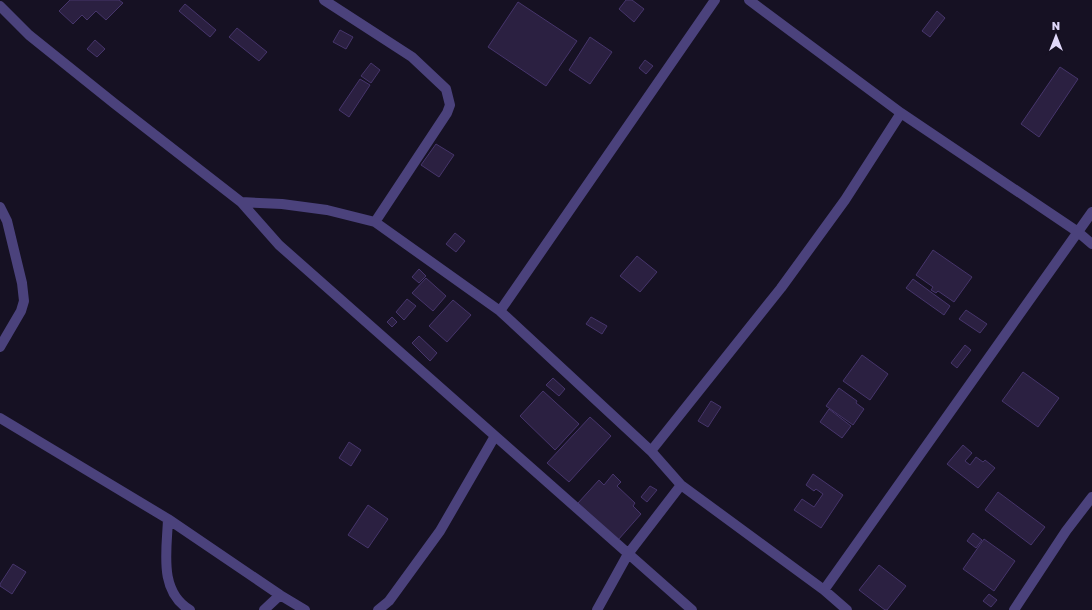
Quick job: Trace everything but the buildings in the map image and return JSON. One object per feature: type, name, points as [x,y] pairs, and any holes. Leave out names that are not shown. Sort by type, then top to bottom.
[{"type":"street","points":[[324,0],[412,57],[446,89],[449,100],[450,106],[447,113],[375,222]]},
{"type":"street","points":[[500,311],[715,0]]},
{"type":"street","points":[[749,0],[901,113],[1078,232],[1092,244]]},
{"type":"street","points":[[0,6],[29,35],[241,202],[279,245],[692,610]]},
{"type":"street","points":[[651,451],[782,288],[845,200],[901,113]]},
{"type":"street","points":[[241,202],[282,204],[327,210],[375,222],[500,311],[651,451],[681,485],[824,590],[847,610]]},
{"type":"street","points":[[0,207],[7,221],[22,283],[24,300],[21,311],[0,347]]},
{"type":"street","points":[[824,590],[1092,212]]},
{"type":"street","points":[[0,418],[168,519],[280,595],[305,610]]},
{"type":"street","points":[[378,610],[389,601],[440,531],[495,436]]},
{"type":"street","points":[[597,610],[628,554],[681,485]]},
{"type":"street","points":[[1014,610],[1066,531],[1092,497]]},
{"type":"street","points":[[168,519],[166,571],[172,592],[185,607],[190,610]]},
{"type":"street","points":[[264,610],[280,595]]}]
